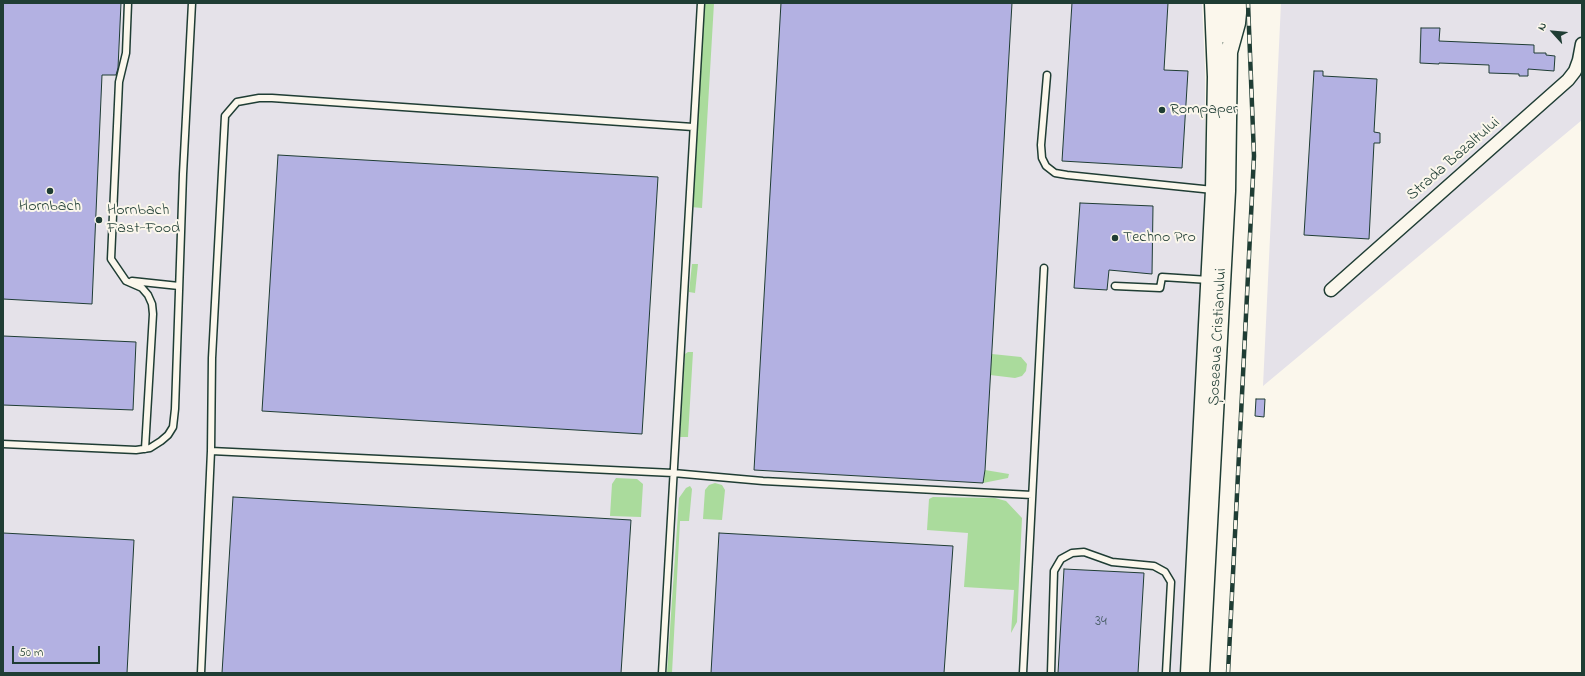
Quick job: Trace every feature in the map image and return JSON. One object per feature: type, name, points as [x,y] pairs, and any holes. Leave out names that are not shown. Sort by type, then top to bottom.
[{"type":"main road","name":"Șoseaua Cristianului","points":[[1190,673],[1214,190],[1216,77],[1213,3]]},
{"type":"main road","points":[[1226,3],[1229,52]]},
{"type":"main road","name":"Șoseaua Cristianului","points":[[1201,673],[1227,191],[1229,52],[1237,23],[1239,3]]},
{"type":"street","name":"Strada Bazaltului","points":[[1331,290],[1557,91],[1580,67],[1582,44]]},
{"type":"lane","points":[[128,3],[126,53],[119,90],[111,259],[126,281],[142,288],[148,295],[152,304],[153,314],[146,449]]},
{"type":"lane","points":[[3,444],[136,450],[146,449],[150,448],[168,435],[173,426],[192,3]]},
{"type":"lane","points":[[662,673],[701,3]]},
{"type":"lane","points":[[1047,75],[1041,145],[1042,158],[1046,166],[1055,173],[1214,190]]},
{"type":"lane","points":[[201,673],[211,451],[212,358],[225,116],[237,102],[259,98],[272,98],[693,127]]},
{"type":"lane","points":[[1023,673],[1044,268]]},
{"type":"lane","points":[[1115,286],[1160,288],[1162,277],[1210,280]]},
{"type":"lane","points":[[126,281],[179,286]]},
{"type":"lane","points":[[211,451],[673,472],[763,482],[1032,495]]},
{"type":"lane","points":[[1051,673],[1054,571],[1061,560],[1072,553],[1084,552],[1112,562],[1154,566],[1165,572],[1171,582],[1166,673]]},
{"type":"shaded area","points":[[3,3],[1202,3],[1205,69],[1205,171],[1202,287],[1180,673],[3,673]]},
{"type":"shaded area","points":[[1281,3],[1582,3],[1582,120],[1263,386]]},
{"type":"green space","points":[[703,3],[714,3],[702,208],[691,207]]},
{"type":"green space","points":[[692,264],[698,264],[695,293],[689,292]]},
{"type":"green space","points":[[688,352],[693,352],[688,437],[680,437],[685,354]]},
{"type":"green space","points":[[992,354],[1021,357],[1027,364],[1026,371],[1022,376],[1015,378],[990,375]]},
{"type":"green space","points":[[985,470],[1009,474],[1008,478],[983,483]]},
{"type":"green space","points":[[616,478],[637,479],[643,484],[641,517],[610,516],[612,484]]},
{"type":"green space","points":[[715,483],[722,485],[725,490],[722,520],[703,519],[705,490],[709,485]]},
{"type":"green space","points":[[690,486],[692,489],[689,521],[680,521],[672,673],[667,673],[679,498],[686,488]]},
{"type":"green space","points":[[933,497],[995,498],[1006,501],[1022,518],[1017,622],[1011,633],[1014,590],[964,587],[968,533],[927,530],[929,499]]},
{"type":"building","name":"Hornbach","points":[[3,3],[121,3],[118,68],[116,75],[102,75],[92,304],[3,299]]},
{"type":"building","points":[[781,3],[1012,3],[985,470],[983,483],[754,470]]},
{"type":"building","points":[[1072,3],[1168,3],[1164,70],[1188,71],[1182,168],[1062,161]]},
{"type":"building","points":[[1421,28],[1440,28],[1439,41],[1534,45],[1534,53],[1546,53],[1546,55],[1555,56],[1554,71],[1528,69],[1528,76],[1519,76],[1519,74],[1489,73],[1489,65],[1420,63]]},
{"type":"building","points":[[1314,71],[1323,71],[1323,76],[1377,79],[1374,132],[1380,133],[1380,143],[1374,143],[1369,239],[1304,235]]},
{"type":"building","points":[[278,155],[658,177],[642,434],[262,411]]},
{"type":"building","name":"Techno Pro","points":[[1080,203],[1153,206],[1152,274],[1109,270],[1107,290],[1074,288]]},
{"type":"building","points":[[3,336],[136,342],[133,410],[3,405]]},
{"type":"building","points":[[1256,399],[1265,399],[1264,417],[1255,416]]},
{"type":"building","points":[[233,497],[631,520],[621,673],[222,673]]},
{"type":"building","points":[[3,533],[134,540],[127,673],[3,673]]},
{"type":"building","points":[[719,533],[953,546],[944,673],[711,673]]},
{"type":"building","points":[[1064,569],[1144,573],[1138,673],[1058,673]]},
{"type":"railway","points":[[1228,673],[1254,156],[1248,3]]},
{"type":"place","name":"Rompaper","points":[[1162,110]]},
{"type":"place","name":"Hornbach","points":[[50,191]]},
{"type":"place","name":"Hornbach Fast-Food","points":[[99,220]]},
{"type":"place","name":"Techno Pro","points":[[1115,238]]}]
